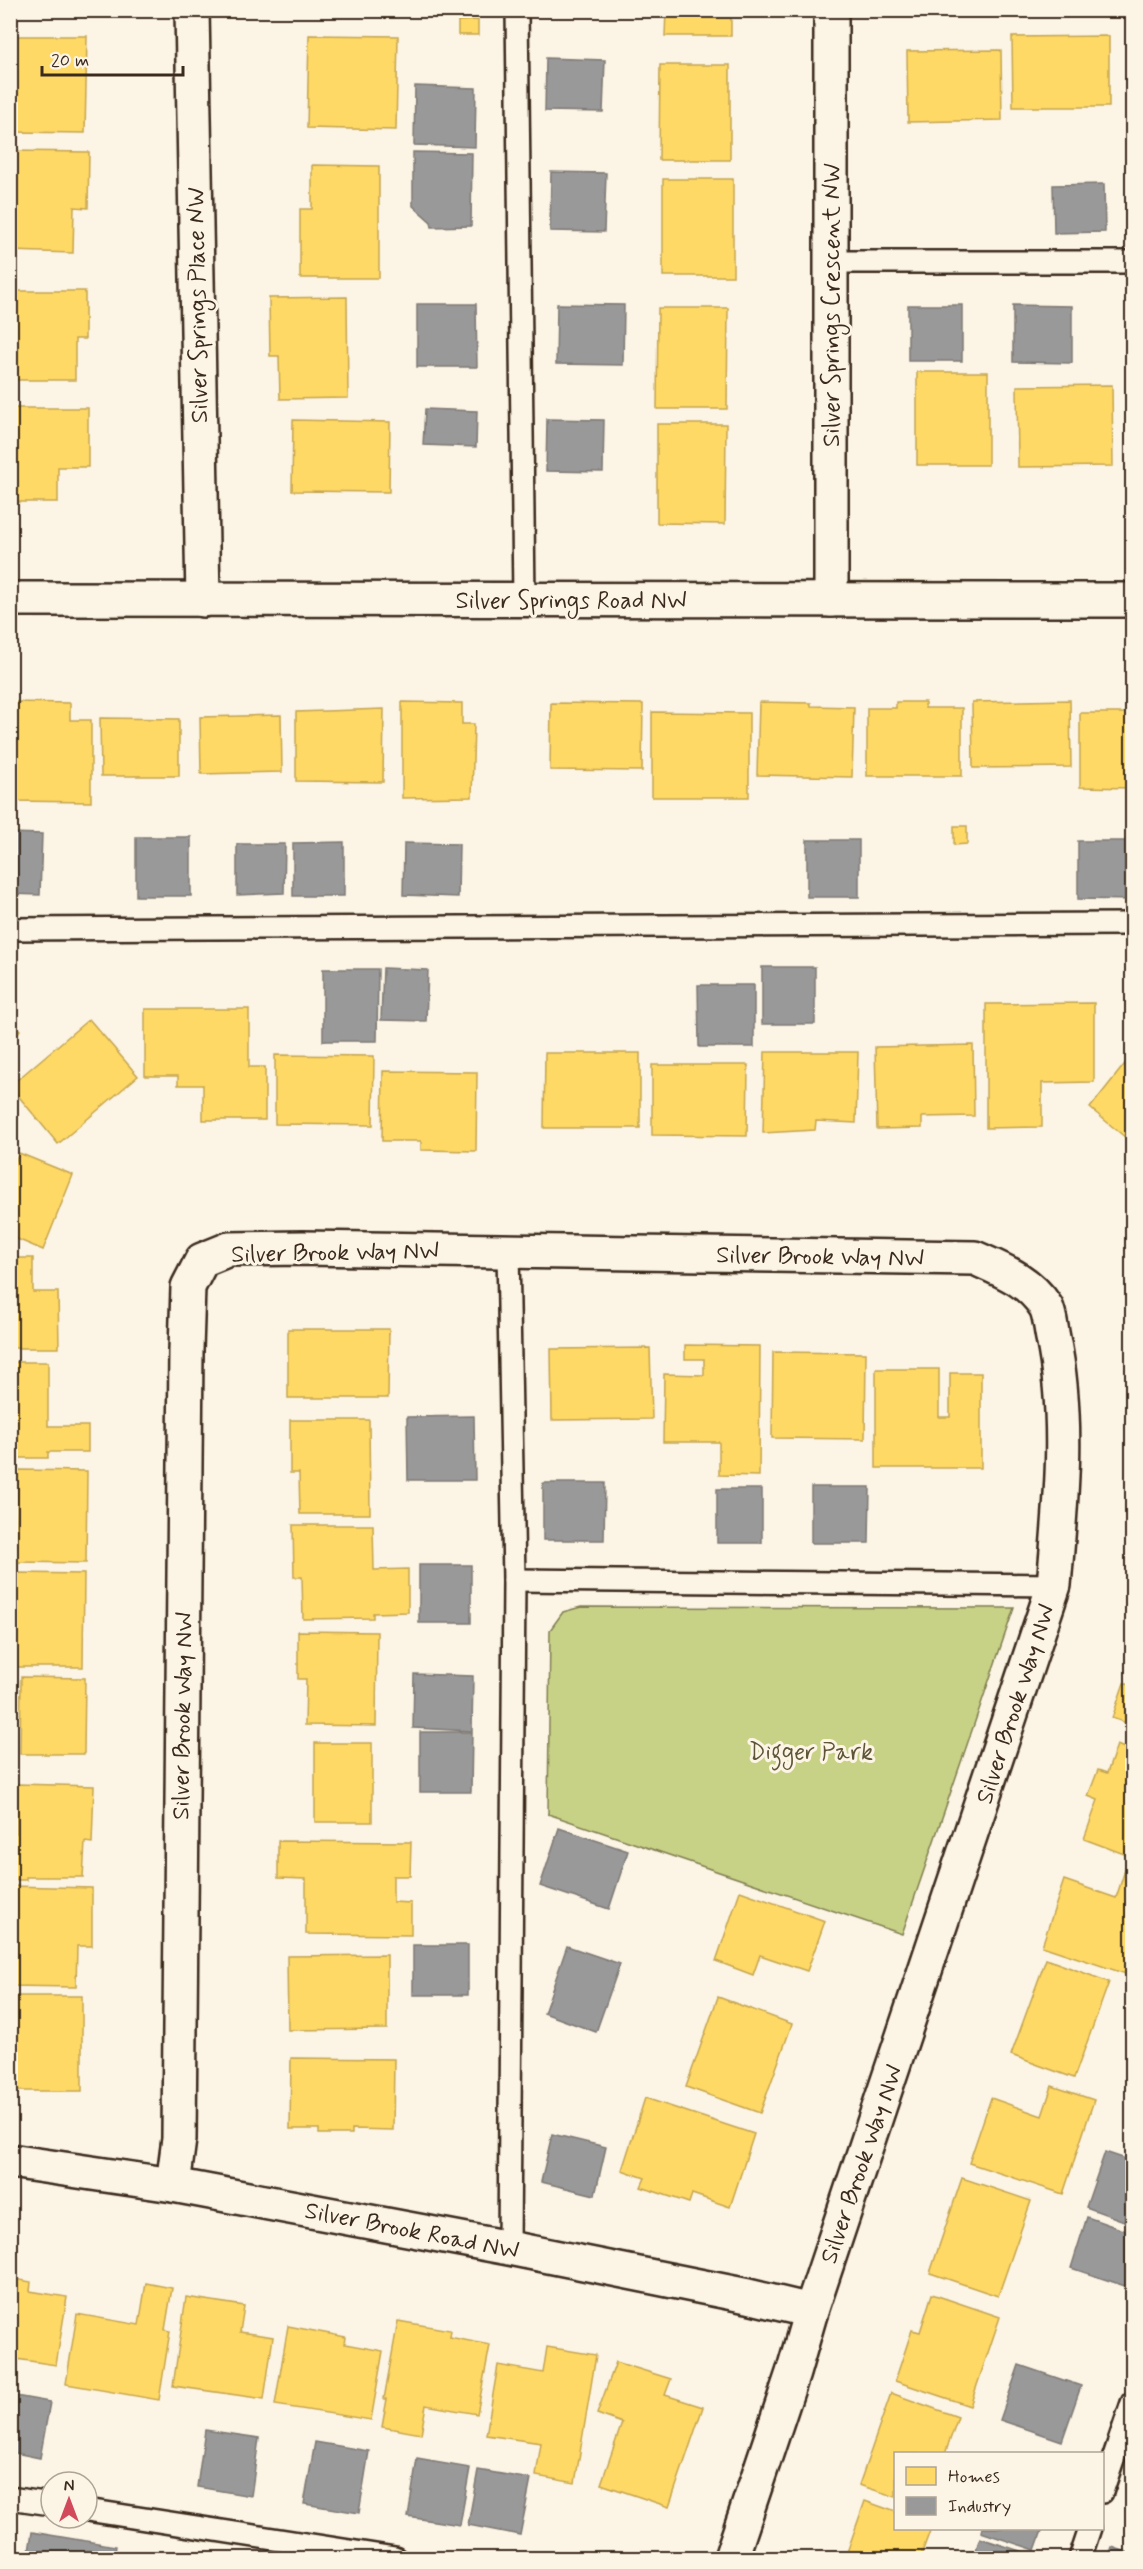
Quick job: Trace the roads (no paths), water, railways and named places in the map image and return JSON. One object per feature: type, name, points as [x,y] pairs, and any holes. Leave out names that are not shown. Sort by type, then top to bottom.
[{"type":"street","name":"Silver Springs Place NW","points":[[192,10],[203,600]]},
{"type":"street","name":"Silver Springs Crescent NW","points":[[831,10],[831,600]]},
{"type":"street","name":"Silver Springs Road NW","points":[[10,599],[1132,600]]},
{"type":"street","name":"Silver Brook Way NW","points":[[173,2185],[178,2139],[186,1350],[188,1287],[202,1260],[229,1249],[975,1258],[1016,1275],[1046,1308],[1057,1359],[1063,1409],[1063,1482],[1054,1585],[810,2311],[793,2373],[731,2559]]},
{"type":"street","name":"Silver Brook Road NW","points":[[10,2161],[173,2185],[509,2248],[748,2296],[810,2311]]},
{"type":"lane","points":[[517,10],[524,600]]},
{"type":"lane","points":[[830,262],[1132,262]]},
{"type":"lane","points":[[10,929],[1132,924]]},
{"type":"lane","points":[[508,1251],[513,1580],[509,2248]]},
{"type":"lane","points":[[513,1580],[1054,1585]]},
{"type":"lane","points":[[1104,2486],[1132,2403]]},
{"type":"lane","points":[[10,2498],[39,2502]]},
{"type":"lane","points":[[99,2512],[395,2559]]},
{"type":"lane","points":[[1080,2559],[1090,2530]]},
{"type":"park label","name":"Digger Park","points":[[811,1751]]}]
